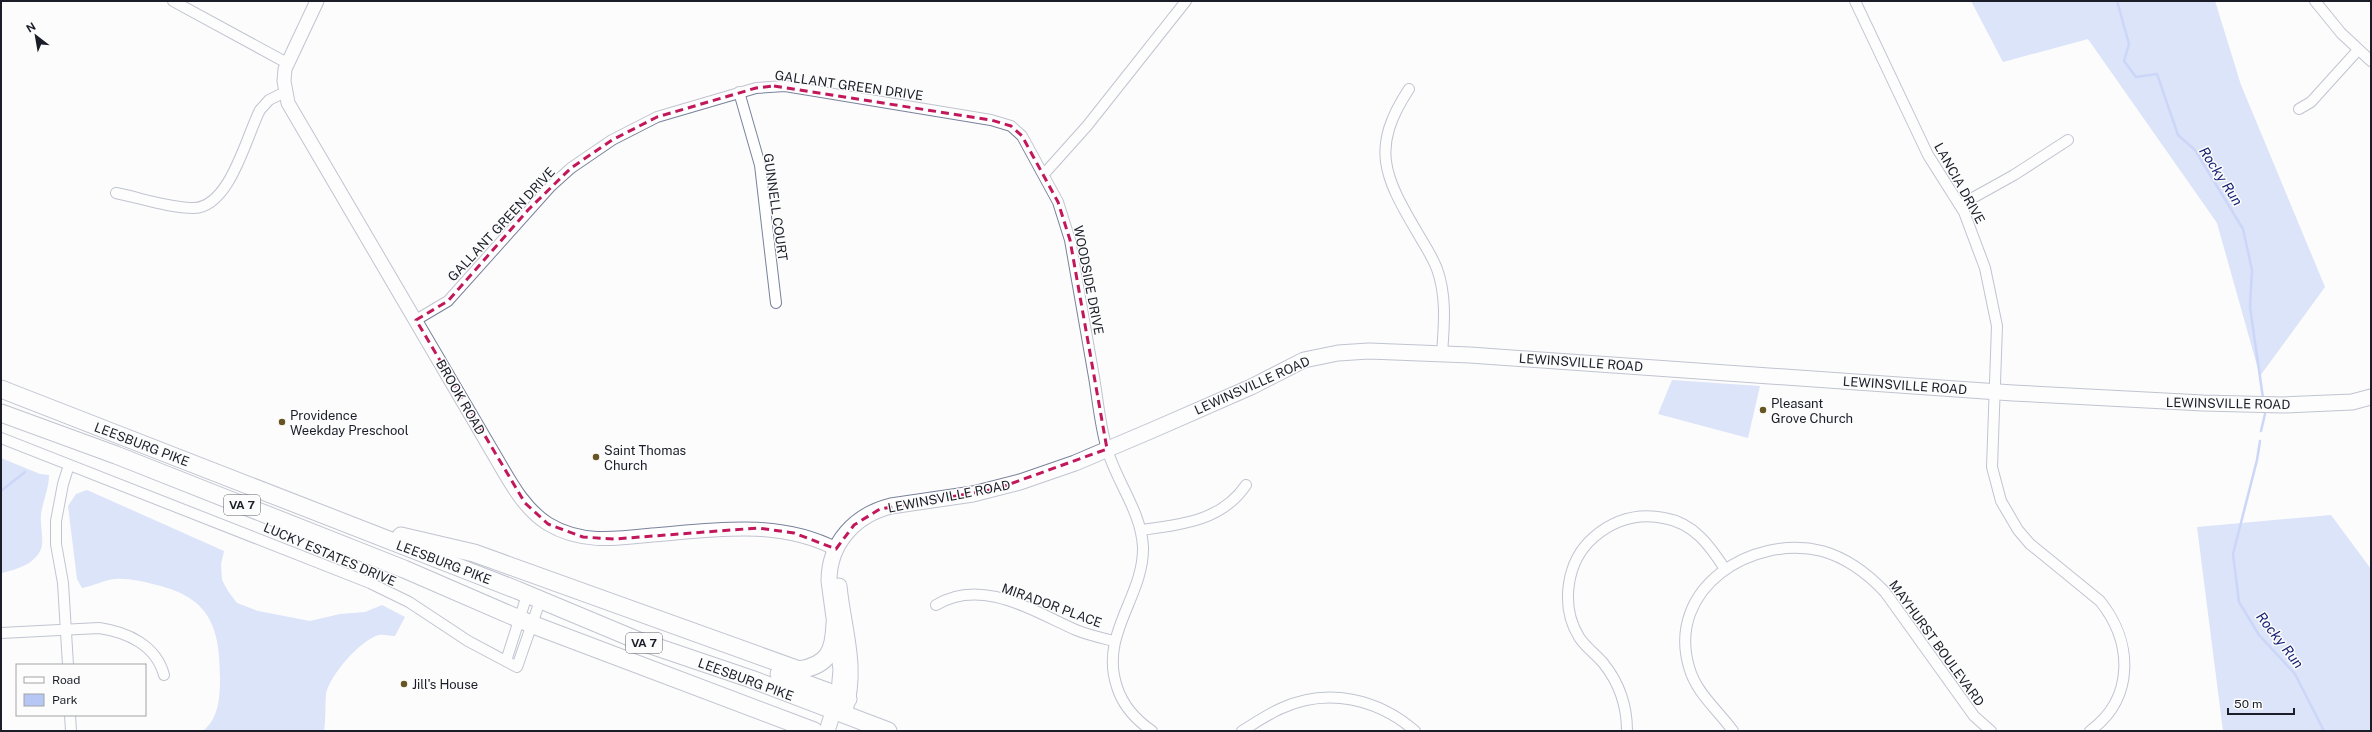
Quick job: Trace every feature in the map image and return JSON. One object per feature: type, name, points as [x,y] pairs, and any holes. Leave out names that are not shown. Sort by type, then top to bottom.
[{"type":"highway","name":"LEESBURG PIKE","points":[[1,389],[341,521],[639,641],[841,705],[888,731]]},
{"type":"highway","name":"LEESBURG PIKE","points":[[1,413],[116,455],[404,569],[525,622],[814,731]]},
{"type":"highway","points":[[341,521],[474,553],[799,670],[813,668],[824,660],[834,641],[835,623]]},
{"type":"main road","name":"LEWINSVILLE ROAD","points":[[838,731],[841,705],[841,669],[828,580],[829,566],[836,549],[854,525],[880,509],[996,489],[1075,463],[1251,387],[1287,368],[1321,355],[1369,351],[1442,354],[1995,391],[2203,403],[2277,405],[2352,402],[2371,397]]},
{"type":"main road","name":"LEWINSVILLE ROAD","points":[[827,731],[851,690],[850,652],[836,549]]},
{"type":"street","points":[[173,1],[287,63]]},
{"type":"street","name":"BROOK ROAD","points":[[317,1],[287,63],[284,81],[285,92],[297,120],[516,492],[529,507],[548,524],[563,532],[598,539],[719,530],[768,529],[808,536],[836,549]]},
{"type":"street","points":[[1044,174],[1087,126],[1186,1]]},
{"type":"street","name":"LANCIA DRIVE","points":[[1855,1],[1928,155],[1960,205],[1974,235],[1994,304],[1998,348],[1995,391]]},
{"type":"street","points":[[2315,1],[2341,33],[2371,61]]},
{"type":"street","points":[[2299,109],[2311,102],[2358,50]]},
{"type":"street","name":"GALLANT GREEN DRIVE","points":[[416,320],[448,301],[552,186],[592,152],[628,131],[657,117],[756,88],[785,86],[1000,122],[1017,130],[1044,174]]},
{"type":"street","points":[[1409,89],[1393,116],[1388,129],[1385,154],[1386,169],[1396,194],[1430,254],[1442,285],[1445,317],[1442,354]]},
{"type":"street","points":[[116,193],[187,207],[204,206],[213,202],[226,187],[260,110],[269,100],[285,92]]},
{"type":"street","name":"GUNNELL COURT","points":[[739,92],[760,165],[776,303]]},
{"type":"street","points":[[1960,205],[2014,175],[2068,140]]},
{"type":"street","name":"WOODSIDE DRIVE","points":[[1044,174],[1060,207],[1070,240],[1107,449],[1138,519],[1141,530],[1143,548],[1139,576],[1114,641],[1112,667],[1119,693],[1133,715],[1152,731]]},
{"type":"street","points":[[1995,391],[1992,467],[1997,490],[2008,517],[2030,544],[2100,601],[2113,619],[2122,639],[2125,666],[2120,692],[2106,716],[2090,731]]},
{"type":"street","name":"LUCKY ESTATES DRIVE","points":[[1,438],[370,583],[409,602],[468,641],[518,667],[525,622],[533,598]]},
{"type":"street","points":[[68,664],[63,583],[56,544],[56,521],[62,484],[69,464]]},
{"type":"street","points":[[1141,530],[1184,523],[1211,515],[1232,501],[1246,485]]},
{"type":"street","points":[[1627,731],[1626,715],[1618,687],[1603,663],[1579,637],[1570,612],[1568,598],[1571,575],[1583,548],[1598,534],[1614,523],[1640,516],[1653,516],[1680,523],[1692,529],[1711,547],[1725,569]]},
{"type":"street","name":"MAYHURST BOULEVARD","points":[[1733,731],[1700,692],[1693,679],[1686,652],[1686,638],[1692,611],[1704,588],[1725,569],[1759,553],[1789,548],[1822,551],[1842,558],[1860,569],[1885,592],[1974,716],[1991,731]]},
{"type":"street","name":"MIRADOR PLACE","points":[[936,605],[946,599],[965,594],[997,598],[1032,609],[1078,631],[1114,641]]},
{"type":"street","name":"LUCKY ESTATES DRIVE","points":[[506,660],[525,622],[533,598]]},
{"type":"street","points":[[1,633],[99,628],[125,634],[152,652],[164,675]]},
{"type":"street","points":[[1242,731],[1282,708],[1302,701],[1331,697],[1361,701],[1375,706],[1403,721],[1414,731]]},
{"type":"street","points":[[70,716],[71,731]]},
{"type":"highlighted area","points":[[774,86],[991,120],[1011,126],[1022,136],[1058,202],[1070,240],[1107,449],[996,489],[880,509],[854,525],[836,549],[794,533],[758,528],[614,539],[583,537],[548,524],[525,503],[416,320],[448,301],[528,210],[571,168],[612,140],[657,117],[756,88]]},
{"type":"green space","points":[[1971,1],[2215,1],[2241,85],[2325,287],[2260,376],[2217,223],[2088,39],[2003,62]]},
{"type":"green space","points":[[1672,380],[1760,386],[1748,438],[1658,414]]},
{"type":"green space","points":[[1,458],[40,474],[49,475],[41,514],[42,545],[40,551],[32,561],[26,565],[1,573]]},
{"type":"green space","points":[[87,490],[224,551],[221,564],[222,580],[237,603],[258,611],[310,621],[340,614],[365,612],[382,605],[405,617],[395,636],[379,635],[372,638],[355,651],[339,668],[328,686],[326,694],[324,731],[203,731],[208,726],[215,714],[218,707],[220,692],[218,644],[208,617],[200,607],[189,598],[175,591],[157,585],[131,580],[115,579],[82,588],[77,579],[68,506],[76,494]]},
{"type":"green space","points":[[2331,515],[2371,569],[2371,731],[2223,731],[2197,527]]},
{"type":"waterway","name":"Rocky Run","points":[[2117,1],[2129,44],[2124,61],[2136,77],[2157,74],[2178,135],[2195,150],[2243,229],[2252,270],[2250,307],[2263,398]]},
{"type":"waterway","name":"Rocky Run","points":[[2261,431],[2265,414]]},
{"type":"waterway","name":"Rocky Run","points":[[2260,441],[2257,460],[2233,554],[2239,602],[2259,635],[2295,674],[2324,731]]},
{"type":"waterway","points":[[1,491],[25,472]]},
{"type":"place","name":"Pleasant Grove Church","points":[[1763,410]]},
{"type":"place","name":"Providence Weekday Preschool","points":[[282,422]]},
{"type":"place","name":"Saint Thomas Church","points":[[596,457]]},
{"type":"place","name":"Jill's House","points":[[404,684]]}]
